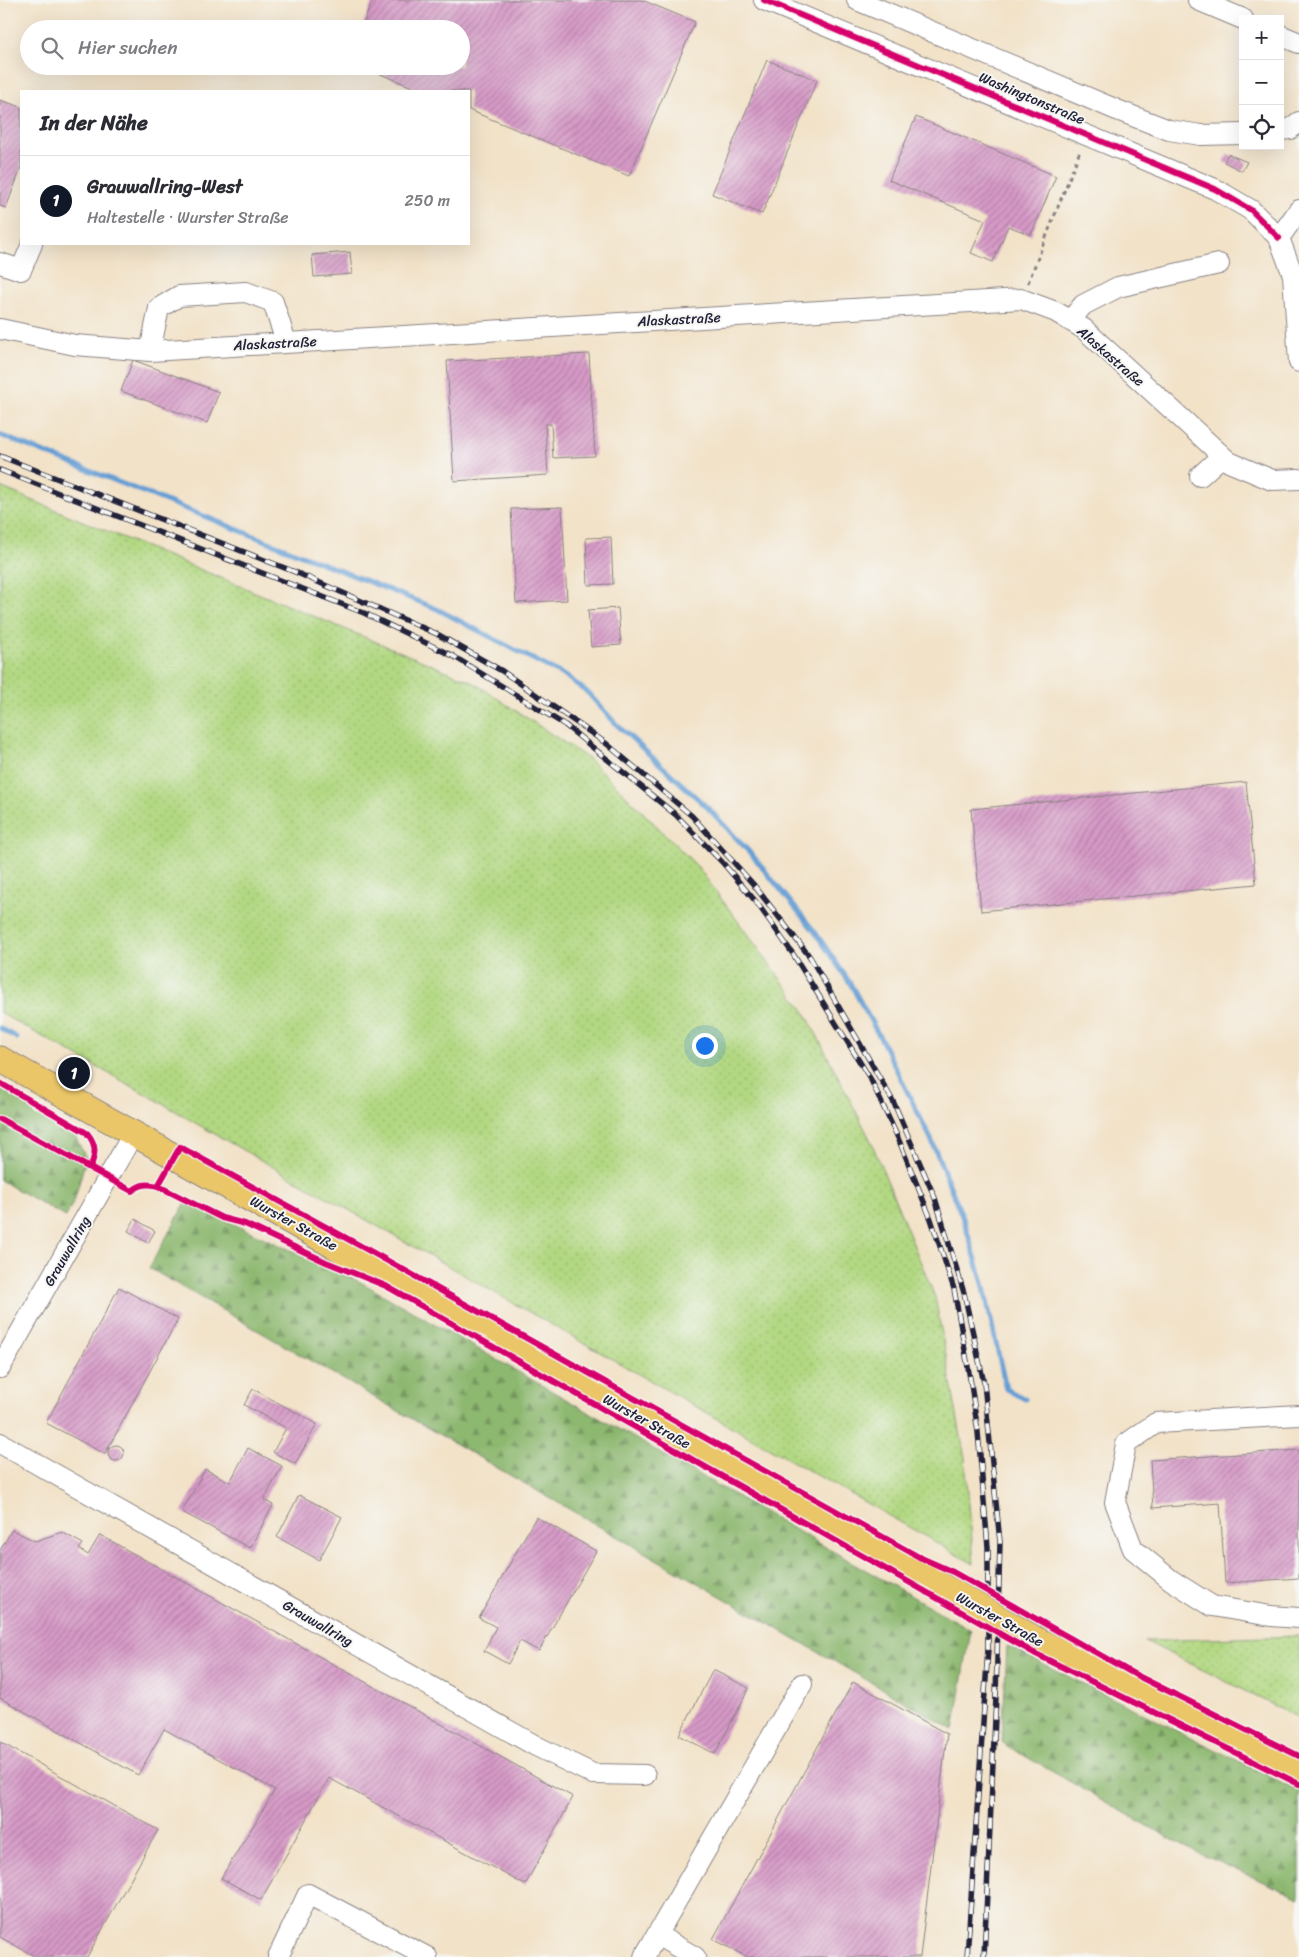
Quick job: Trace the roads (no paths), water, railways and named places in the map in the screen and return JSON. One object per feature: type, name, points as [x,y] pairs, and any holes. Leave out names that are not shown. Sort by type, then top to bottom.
[{"type":"main road","name":"Wurster Straße","points":[[0,1059],[1041,1642],[1299,1772]]},
{"type":"street","name":"Washingtonstraße","points":[[764,0],[1215,189],[1251,210],[1279,238]]},
{"type":"street","points":[[856,0],[1169,130],[1201,135],[1239,134]]},
{"type":"street","points":[[1198,0],[1239,17]]},
{"type":"street","points":[[1284,37],[1299,43]]},
{"type":"street","points":[[1284,130],[1290,129],[1299,122]]},
{"type":"street","points":[[1299,210],[1279,238],[1293,275],[1299,362]]},
{"type":"street","points":[[0,263],[21,270],[32,245]]},
{"type":"street","points":[[1070,321],[1083,305],[1118,288],[1219,264]]},
{"type":"street","points":[[150,350],[159,308],[179,296],[246,292],[273,302],[286,342]]},
{"type":"street","name":"Alaskastraße","points":[[0,329],[75,346],[150,350],[1021,299],[1056,312],[1084,329],[1229,462],[1272,480],[1299,479]]},
{"type":"street","points":[[1200,476],[1222,456]]},
{"type":"street","name":"Grauwallring","points":[[0,1368],[133,1134]]},
{"type":"street","points":[[1299,1416],[1156,1423],[1126,1444],[1115,1502],[1132,1549],[1170,1580],[1212,1606],[1271,1616],[1299,1618]]},
{"type":"street","name":"Grauwallring","points":[[0,1442],[536,1746],[592,1774],[645,1775]]},
{"type":"street","points":[[644,1957],[802,1684]]},
{"type":"street","points":[[278,1957],[308,1894],[427,1957]]},
{"type":"street","points":[[657,1935],[695,1957]]},
{"type":"waterway","points":[[0,435],[437,609],[567,677],[587,692],[616,724],[709,809],[753,856],[815,932],[850,983],[882,1041],[931,1139],[964,1221],[983,1283],[1006,1389],[1025,1399]]},
{"type":"waterway","points":[[0,1028],[17,1038]]},
{"type":"railway","points":[[0,456],[295,572],[437,634],[502,671],[607,744],[692,816],[753,884],[810,957],[893,1101],[935,1198],[964,1293],[984,1383],[1000,1542],[996,1697],[984,1957]]},
{"type":"railway","points":[[0,470],[364,613],[453,656],[565,725],[676,815],[722,862],[757,903],[793,954],[871,1080],[898,1138],[931,1219],[954,1289],[971,1384],[978,1432],[988,1547],[988,1649],[967,1957]]},
{"type":"place","name":"Grauwallring-West","points":[[74,1073]]}]
